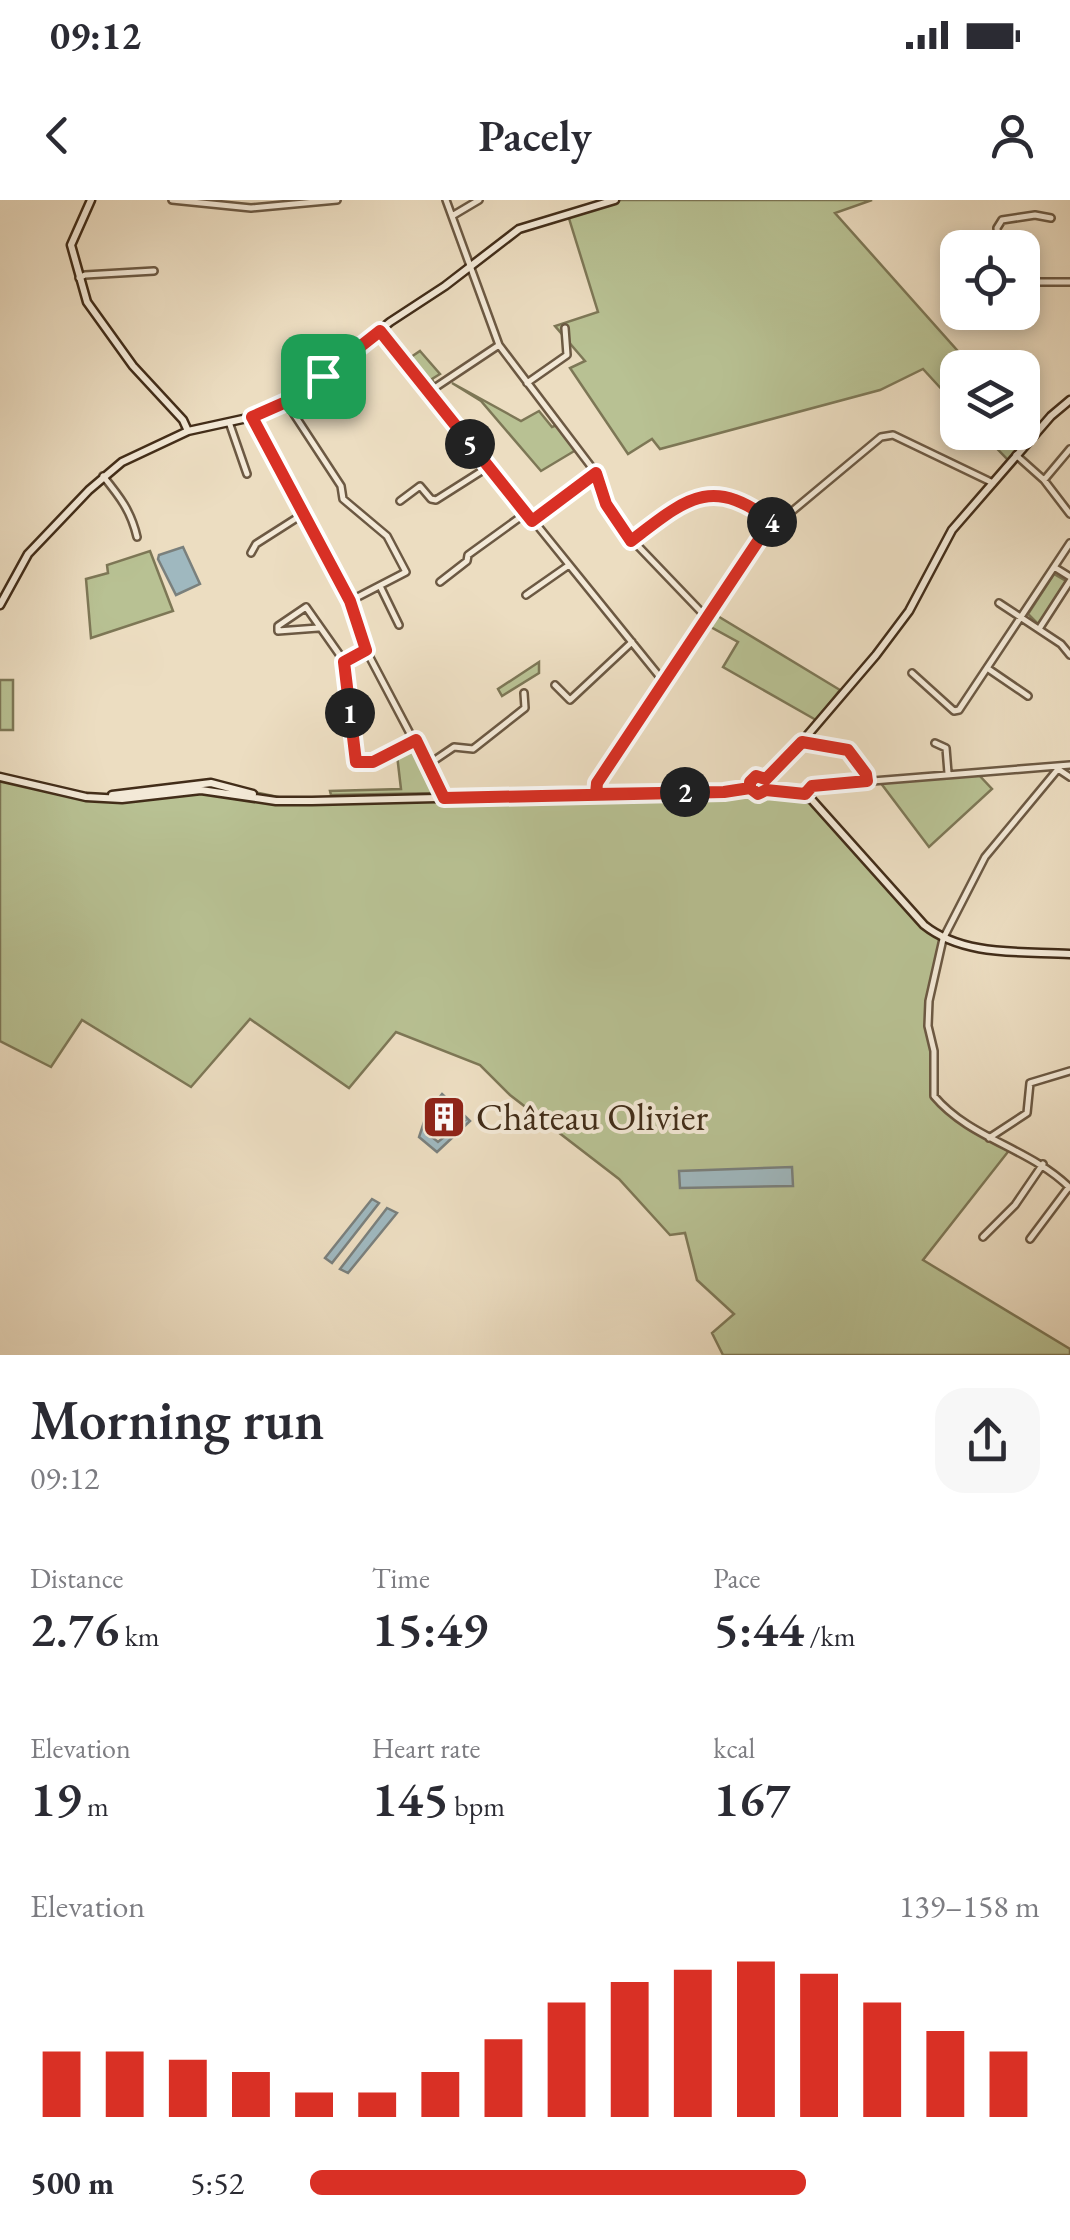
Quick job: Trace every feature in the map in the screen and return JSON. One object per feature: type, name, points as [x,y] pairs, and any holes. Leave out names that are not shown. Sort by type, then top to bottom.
[{"type":"main road","points":[[91,200],[72,242],[79,278],[96,318],[133,366],[184,420],[188,431]]},
{"type":"main road","points":[[0,605],[28,554],[103,476],[132,455],[188,431],[252,417],[286,402],[527,224],[615,200]]},
{"type":"main road","points":[[766,790],[766,779],[892,634],[923,589],[952,530],[1050,416],[1070,400]]},
{"type":"main road","points":[[0,776],[66,793],[102,796],[211,783],[293,800]]},
{"type":"main road","points":[[750,788],[756,776],[766,779]]},
{"type":"main road","points":[[66,793],[129,798],[201,790],[276,801],[724,792],[750,788],[758,794],[766,790],[805,794],[924,925],[943,938],[987,950],[1070,954]]},
{"type":"street","points":[[172,200],[251,208],[336,200]]},
{"type":"street","points":[[446,200],[499,346],[596,473],[611,513],[631,541],[708,619]]},
{"type":"street","points":[[452,216],[480,200]]},
{"type":"street","points":[[998,230],[1002,220],[1035,215],[1051,218]]},
{"type":"street","points":[[79,278],[85,274],[154,272]]},
{"type":"street","points":[[1040,282],[1070,282]]},
{"type":"street","points":[[528,383],[567,355],[566,328]]},
{"type":"street","points":[[380,331],[665,683]]},
{"type":"street","points":[[428,393],[499,346]]},
{"type":"street","points":[[286,402],[341,486],[342,499],[387,536],[406,572],[350,601]]},
{"type":"street","points":[[252,417],[350,601],[366,650],[444,798]]},
{"type":"street","points":[[229,422],[247,474]]},
{"type":"street","points":[[596,794],[597,783],[760,538],[881,437],[893,435],[993,483]]},
{"type":"street","points":[[1044,480],[1070,449]]},
{"type":"street","points":[[1016,456],[1044,480],[1070,514]]},
{"type":"street","points":[[400,501],[420,486],[436,500],[488,467]]},
{"type":"street","points":[[532,521],[596,473]]},
{"type":"street","points":[[103,476],[114,495],[132,512],[138,537]]},
{"type":"street","points":[[631,541],[683,502],[703,494],[739,500],[775,524]]},
{"type":"street","points":[[251,553],[256,544],[303,514]]},
{"type":"street","points":[[440,582],[467,561],[468,555],[526,514]]},
{"type":"street","points":[[912,673],[954,711],[959,710],[1070,543]]},
{"type":"street","points":[[526,595],[569,565]]},
{"type":"street","points":[[1040,629],[1070,579],[1054,567]]},
{"type":"street","points":[[380,586],[399,625]]},
{"type":"street","points":[[999,603],[1040,629],[1070,655]]},
{"type":"street","points":[[318,628],[278,631],[278,626],[306,607],[344,662],[356,762],[373,762],[416,740]]},
{"type":"street","points":[[555,685],[570,700],[632,642]]},
{"type":"street","points":[[344,662],[366,650]]},
{"type":"street","points":[[988,668],[1028,696]]},
{"type":"street","points":[[428,764],[454,746],[473,749],[525,708],[524,694]]},
{"type":"street","points":[[802,742],[848,750],[871,780]]},
{"type":"street","points":[[935,743],[946,748],[948,773]]},
{"type":"street","points":[[805,794],[812,786],[1070,766]]},
{"type":"street","points":[[1058,769],[1070,777]]},
{"type":"street","points":[[1030,1238],[1070,1188],[1043,1164],[949,1114],[934,1096],[929,1002],[943,938],[985,856],[1058,769]]},
{"type":"street","points":[[990,1138],[1028,1113],[1030,1083],[1070,1071]]},
{"type":"street","points":[[983,1237],[1043,1164]]},
{"type":"green space","points":[[615,200],[872,200],[835,213],[957,350],[940,350],[940,388],[923,369],[880,390],[660,449],[652,439],[628,454],[570,368],[585,361],[555,326],[598,312],[567,212]]},
{"type":"green space","points":[[420,351],[440,374],[432,379],[435,385],[430,389],[408,359]]},
{"type":"green space","points":[[452,383],[521,421],[539,411],[552,427],[557,425],[576,450],[541,471],[481,401]]},
{"type":"green space","points":[[998,450],[1016,450],[1010,462]]},
{"type":"green space","points":[[150,551],[173,611],[91,638],[86,579],[108,573],[107,565]]},
{"type":"green space","points":[[1054,574],[1066,581],[1039,625],[1028,614]]},
{"type":"green space","points":[[716,615],[840,690],[816,720],[723,667],[738,642],[709,626]]},
{"type":"green space","points":[[539,662],[539,673],[502,696],[498,689]]},
{"type":"green space","points":[[0,680],[13,680],[13,730],[0,730]]},
{"type":"green space","points":[[412,746],[440,789],[437,793],[331,795],[330,791],[401,789],[397,755]]},
{"type":"green space","points":[[978,774],[992,789],[929,847],[880,782]]},
{"type":"green space","points":[[0,777],[63,793],[102,796],[211,783],[293,800],[724,791],[805,795],[924,925],[943,939],[934,967],[928,1026],[934,1051],[934,1096],[949,1114],[1011,1148],[923,1260],[1070,1349],[1070,1355],[723,1355],[712,1333],[734,1314],[697,1280],[685,1233],[670,1235],[619,1179],[510,1095],[480,1065],[396,1032],[349,1088],[250,1019],[191,1087],[82,1020],[51,1067],[0,1041]]},
{"type":"water","points":[[183,547],[200,584],[176,595],[158,559],[159,555]]},
{"type":"water","points":[[442,1094],[470,1121],[437,1152],[419,1137],[427,1113]],"holes":[[[444,1104],[459,1121],[464,1121],[438,1142],[427,1133],[432,1118]]]},
{"type":"water","points":[[792,1167],[793,1186],[680,1188],[679,1171]]},
{"type":"water","points":[[372,1199],[379,1203],[332,1263],[325,1258]]},
{"type":"water","points":[[387,1208],[397,1213],[348,1273],[340,1269]]},
{"type":"place","name":"Château Olivier","points":[[444,1117]]},
{"type":"route","points":[[323,376],[286,402],[252,417],[350,601],[366,650],[344,662],[356,762],[373,762],[416,740],[444,798],[724,792],[740,791],[750,788],[758,794],[766,790],[805,794],[812,786],[867,781],[848,750],[802,742],[766,779],[756,776],[750,788],[746,789],[740,791],[596,794],[597,783],[760,538],[775,524],[739,500],[703,494],[672,509],[631,541],[606,504],[596,473],[532,521],[380,331],[323,376]]}]
